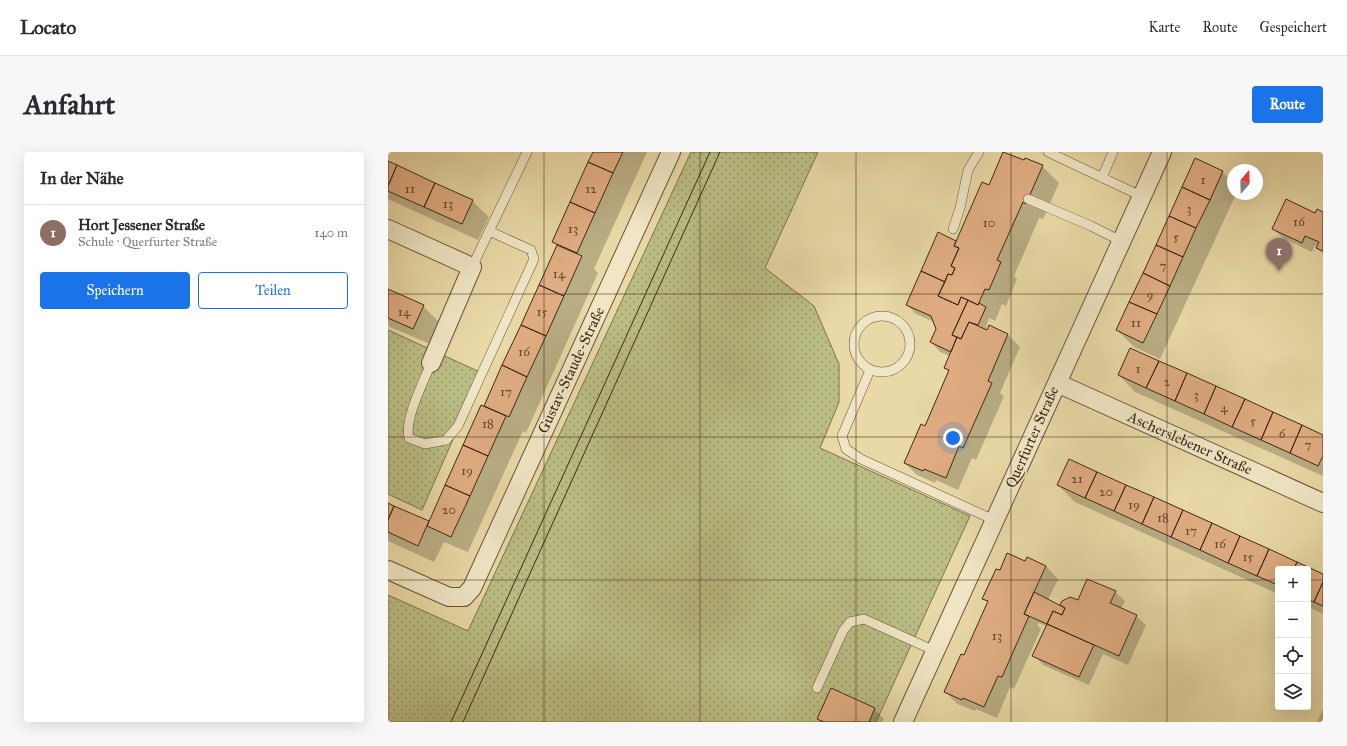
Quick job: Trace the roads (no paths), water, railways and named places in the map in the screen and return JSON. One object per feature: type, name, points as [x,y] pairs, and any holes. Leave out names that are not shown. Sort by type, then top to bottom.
[{"type":"street","name":"Gustav-Staude-Straße","points":[[388,570],[449,597],[464,597],[472,588],[671,152]]},
{"type":"street","name":"Querfurter Straße","points":[[903,722],[1162,152]]},
{"type":"street","points":[[388,229],[472,266],[431,363]]},
{"type":"street","name":"Ascherslebener Straße","points":[[1057,383],[1323,503]]},
{"type":"lane","points":[[472,266],[527,152]]},
{"type":"lane","points":[[953,229],[960,208],[968,170],[979,152]]},
{"type":"lane","points":[[1048,152],[1058,154],[1102,178],[1141,196]]},
{"type":"lane","points":[[1102,178],[1113,152]]},
{"type":"lane","points":[[1028,199],[1091,226],[1121,241]]},
{"type":"lane","points":[[431,363],[410,414],[407,431],[409,438],[425,444],[446,440],[458,426],[534,259],[531,250],[489,232]]},
{"type":"lane","points":[[876,316],[894,318],[902,324],[908,332],[910,351],[906,360],[899,367],[890,371],[880,372],[870,370],[857,358],[854,350],[856,332],[868,319],[876,316]]},
{"type":"lane","points":[[870,370],[842,436],[846,449],[861,459],[994,520]]},
{"type":"lane","points":[[817,688],[843,631],[850,622],[864,619],[935,651]]},
{"type":"tram line","points":[[451,722],[710,152]]},
{"type":"tram line","points":[[463,722],[720,152]]},
{"type":"place","name":"Hort Jessener Straße","points":[[1279,271]]}]
